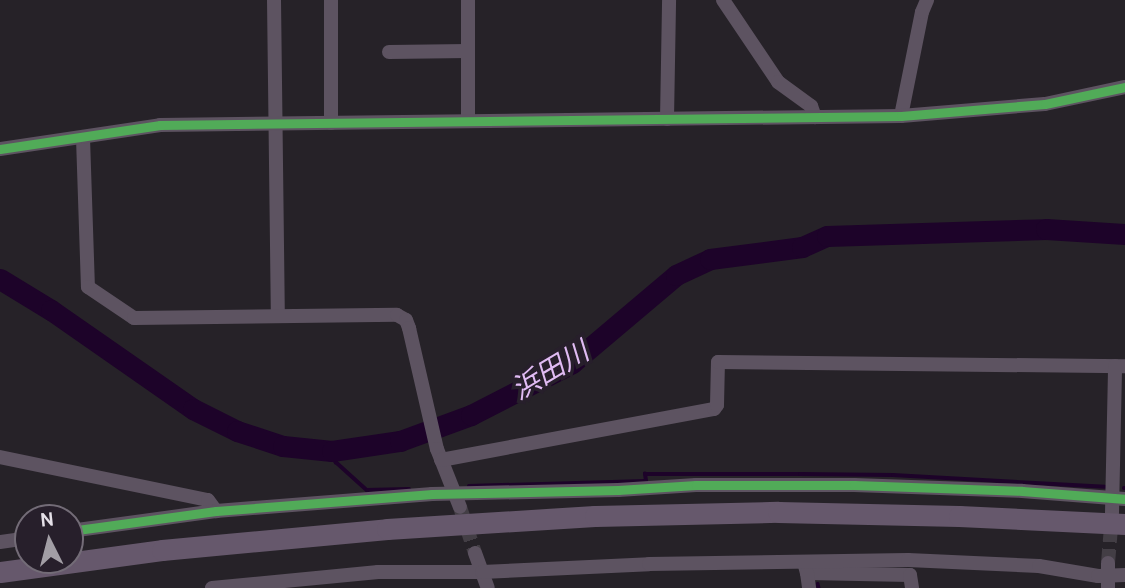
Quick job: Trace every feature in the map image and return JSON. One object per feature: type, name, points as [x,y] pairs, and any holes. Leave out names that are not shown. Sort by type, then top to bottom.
[{"type":"highway","points":[[0,572],[162,550],[307,536],[595,516],[792,512],[1117,523]]},
{"type":"street","points":[[274,0],[278,315]]},
{"type":"street","points":[[331,0],[331,123]]},
{"type":"street","points":[[468,0],[468,121]]},
{"type":"street","points":[[667,119],[669,0]]},
{"type":"street","points":[[723,0],[778,82],[811,106],[815,117]]},
{"type":"street","points":[[901,116],[922,12],[927,0]]},
{"type":"street","points":[[388,52],[468,51]]},
{"type":"street","points":[[0,149],[160,125],[901,116],[1045,104],[1125,87]]},
{"type":"street","points":[[83,138],[88,287],[134,318],[397,315],[406,320],[425,406],[439,454],[458,500]]},
{"type":"street","points":[[439,454],[714,409],[717,405],[718,362],[1120,366],[1117,523]]},
{"type":"street","points":[[0,457],[208,500],[216,512]]},
{"type":"street","points":[[84,529],[216,512],[696,485],[854,485],[1119,498]]},
{"type":"street","points":[[475,553],[488,588]]},
{"type":"street","points":[[807,574],[908,560],[1039,566],[1125,575]]},
{"type":"street","points":[[212,588],[378,572],[482,572],[576,566],[910,575],[912,588]]},
{"type":"waterway","name":"浜田川","points":[[0,279],[51,310],[193,409],[237,431],[283,446],[332,451],[400,441],[471,415],[572,363],[676,275],[710,259],[802,247],[827,236],[1046,229],[1125,234]]},
{"type":"waterway","points":[[332,451],[336,462],[367,490],[409,489]]},
{"type":"waterway","points":[[469,486],[646,481],[645,474],[800,474],[893,475],[1105,487]]},
{"type":"waterway","points":[[818,584],[819,588]]},
{"type":"tunnel","points":[[460,507],[475,553]]},
{"type":"tunnel","points":[[1108,563],[1112,515]]},
{"type":"cycle path","points":[[0,149],[160,125],[901,116],[1045,104],[1125,87]]},
{"type":"cycle path","points":[[84,529],[216,511],[432,494],[618,490],[696,485],[854,485],[1022,491],[1125,499]]}]
